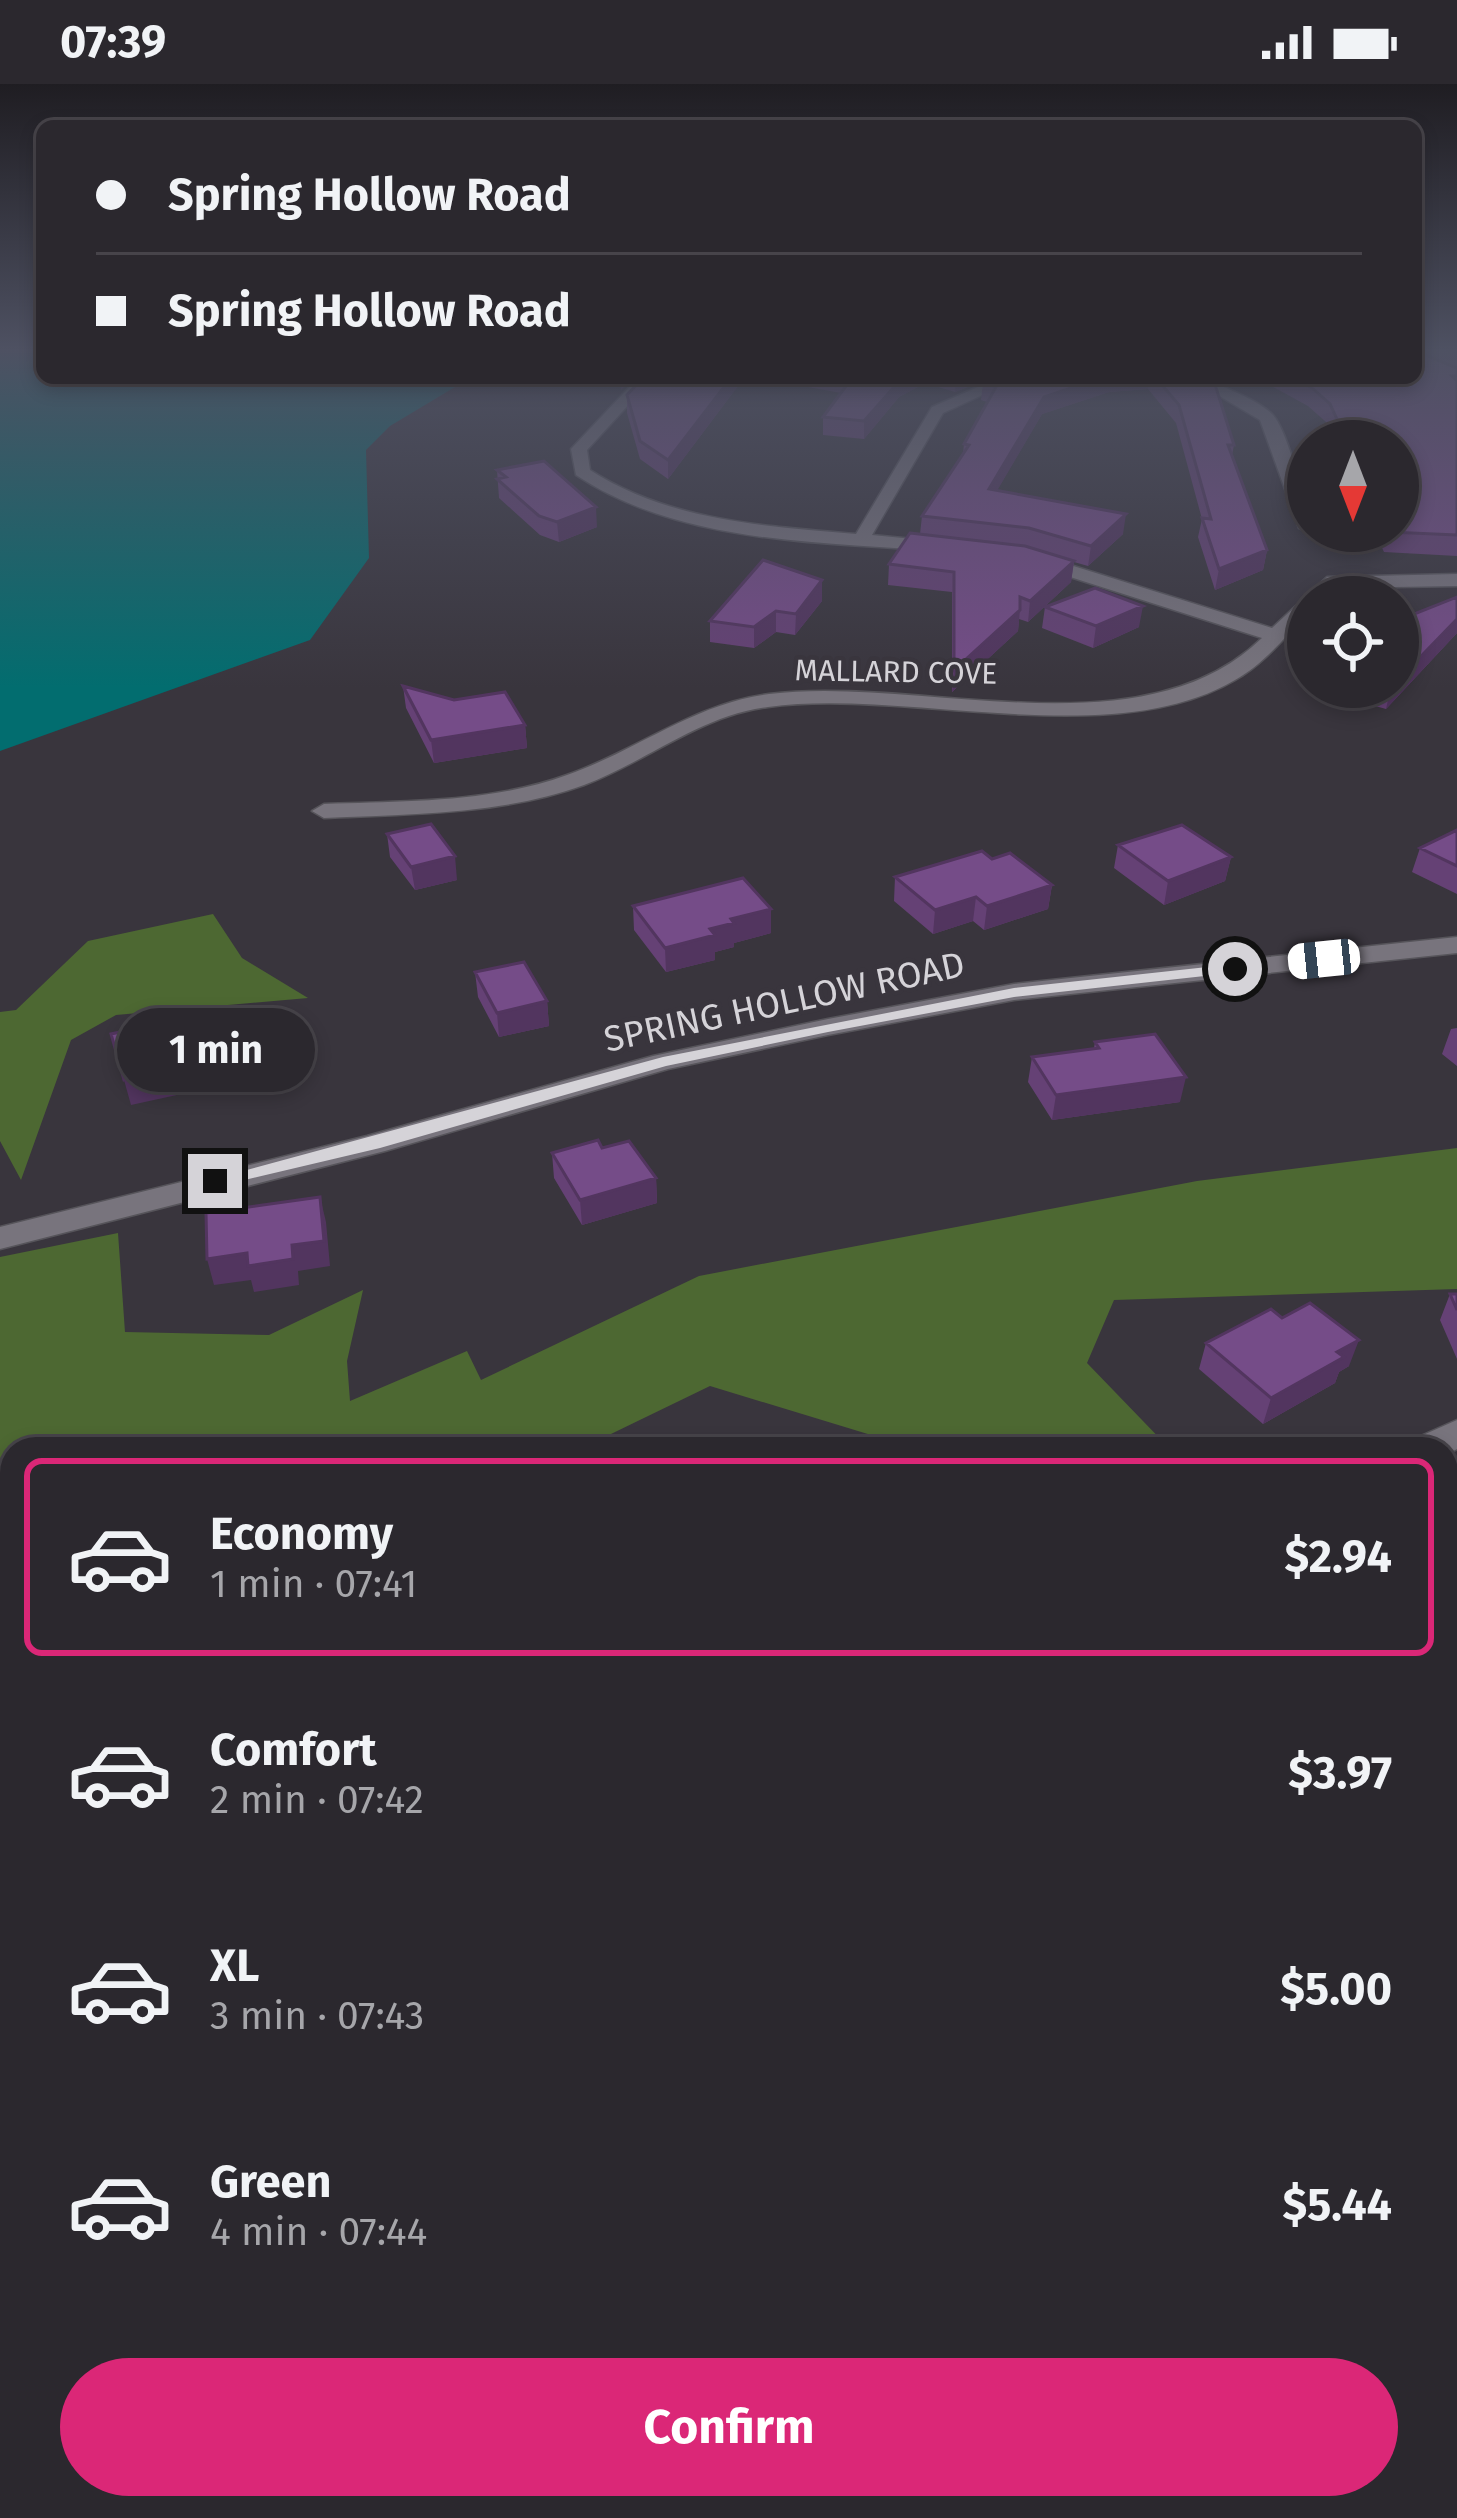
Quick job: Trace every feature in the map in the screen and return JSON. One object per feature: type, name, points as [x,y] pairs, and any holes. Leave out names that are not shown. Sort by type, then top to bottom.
[{"type":"street","points":[[581,461],[582,472],[599,488],[625,501],[691,519],[961,548]]},
{"type":"street","points":[[862,538],[908,461]]},
{"type":"street","points":[[1005,554],[1067,566],[1273,635]]},
{"type":"street","points":[[1318,576],[1319,561]]},
{"type":"street","points":[[1419,584],[1457,580]]},
{"type":"street","name":"MALLARD COVE","points":[[324,811],[444,806],[551,787],[765,700],[861,696],[1067,706],[1132,704],[1192,693],[1256,658],[1287,622]]},
{"type":"street","name":"SPRING HOLLOW ROAD","points":[[0,1238],[374,1144],[663,1062],[828,1027],[1014,992],[1457,945]]},
{"type":"green space","points":[[213,914],[242,958],[308,998],[116,1015],[71,1040],[21,1180],[0,1141],[0,1012],[16,1010],[88,941]]},
{"type":"green space","points":[[1457,1148],[1457,1289],[1114,1300],[1087,1363],[1158,1437],[878,1437],[710,1386],[605,1437],[0,1437],[0,1257],[118,1233],[125,1332],[269,1335],[363,1290],[347,1361],[350,1401],[467,1351],[481,1380],[699,1276],[1197,1181]]},
{"type":"water","points":[[0,461],[366,461],[369,558],[310,640],[0,751]]},
{"type":"building","points":[[544,461],[596,507],[557,522],[539,516],[497,479],[506,477],[497,470]]},
{"type":"building","points":[[959,461],[1006,461],[989,489],[1126,514],[1091,546],[1029,528],[922,516]]},
{"type":"building","points":[[1195,461],[1234,461],[1267,550],[1219,569],[1202,518],[1211,519]]},
{"type":"building","points":[[1419,461],[1457,461],[1457,535],[1419,533]]},
{"type":"building","points":[[910,533],[1025,546],[1074,561],[1030,601],[1020,597],[1020,610],[954,670],[954,572],[889,564]]},
{"type":"building","points":[[763,560],[822,580],[796,614],[776,611],[754,627],[710,621]]},
{"type":"building","points":[[1095,588],[1143,606],[1096,626],[1045,607]]},
{"type":"building","points":[[1457,597],[1457,619],[1419,658],[1419,612]]},
{"type":"building","points":[[403,686],[454,700],[505,692],[525,725],[431,740]]},
{"type":"building","points":[[431,824],[455,856],[411,867],[387,834]]},
{"type":"building","points":[[1182,825],[1231,857],[1168,881],[1118,845]]},
{"type":"building","points":[[1457,830],[1457,866],[1420,848]]},
{"type":"building","points":[[982,851],[992,859],[1010,853],[1052,885],[987,906],[976,897],[935,910],[895,877]]},
{"type":"building","points":[[743,878],[771,909],[710,929],[715,935],[665,948],[633,906]]},
{"type":"building","points":[[524,962],[547,1001],[497,1013],[475,972]]},
{"type":"building","points":[[167,1022],[179,1068],[124,1080],[111,1034]]},
{"type":"building","points":[[1155,1034],[1186,1077],[1056,1095],[1032,1057],[1099,1048],[1095,1042]]},
{"type":"building","points":[[598,1140],[602,1148],[629,1141],[656,1178],[580,1200],[552,1153]]},
{"type":"building","points":[[320,1197],[324,1241],[292,1245],[293,1259],[248,1266],[247,1253],[207,1259],[206,1213]]},
{"type":"building","points":[[1310,1303],[1359,1340],[1337,1352],[1344,1357],[1271,1398],[1206,1343],[1271,1309],[1282,1318]]},
{"type":"route","points":[[215,1181],[374,1144],[663,1062],[828,1027],[1014,992],[1235,969]]}]
